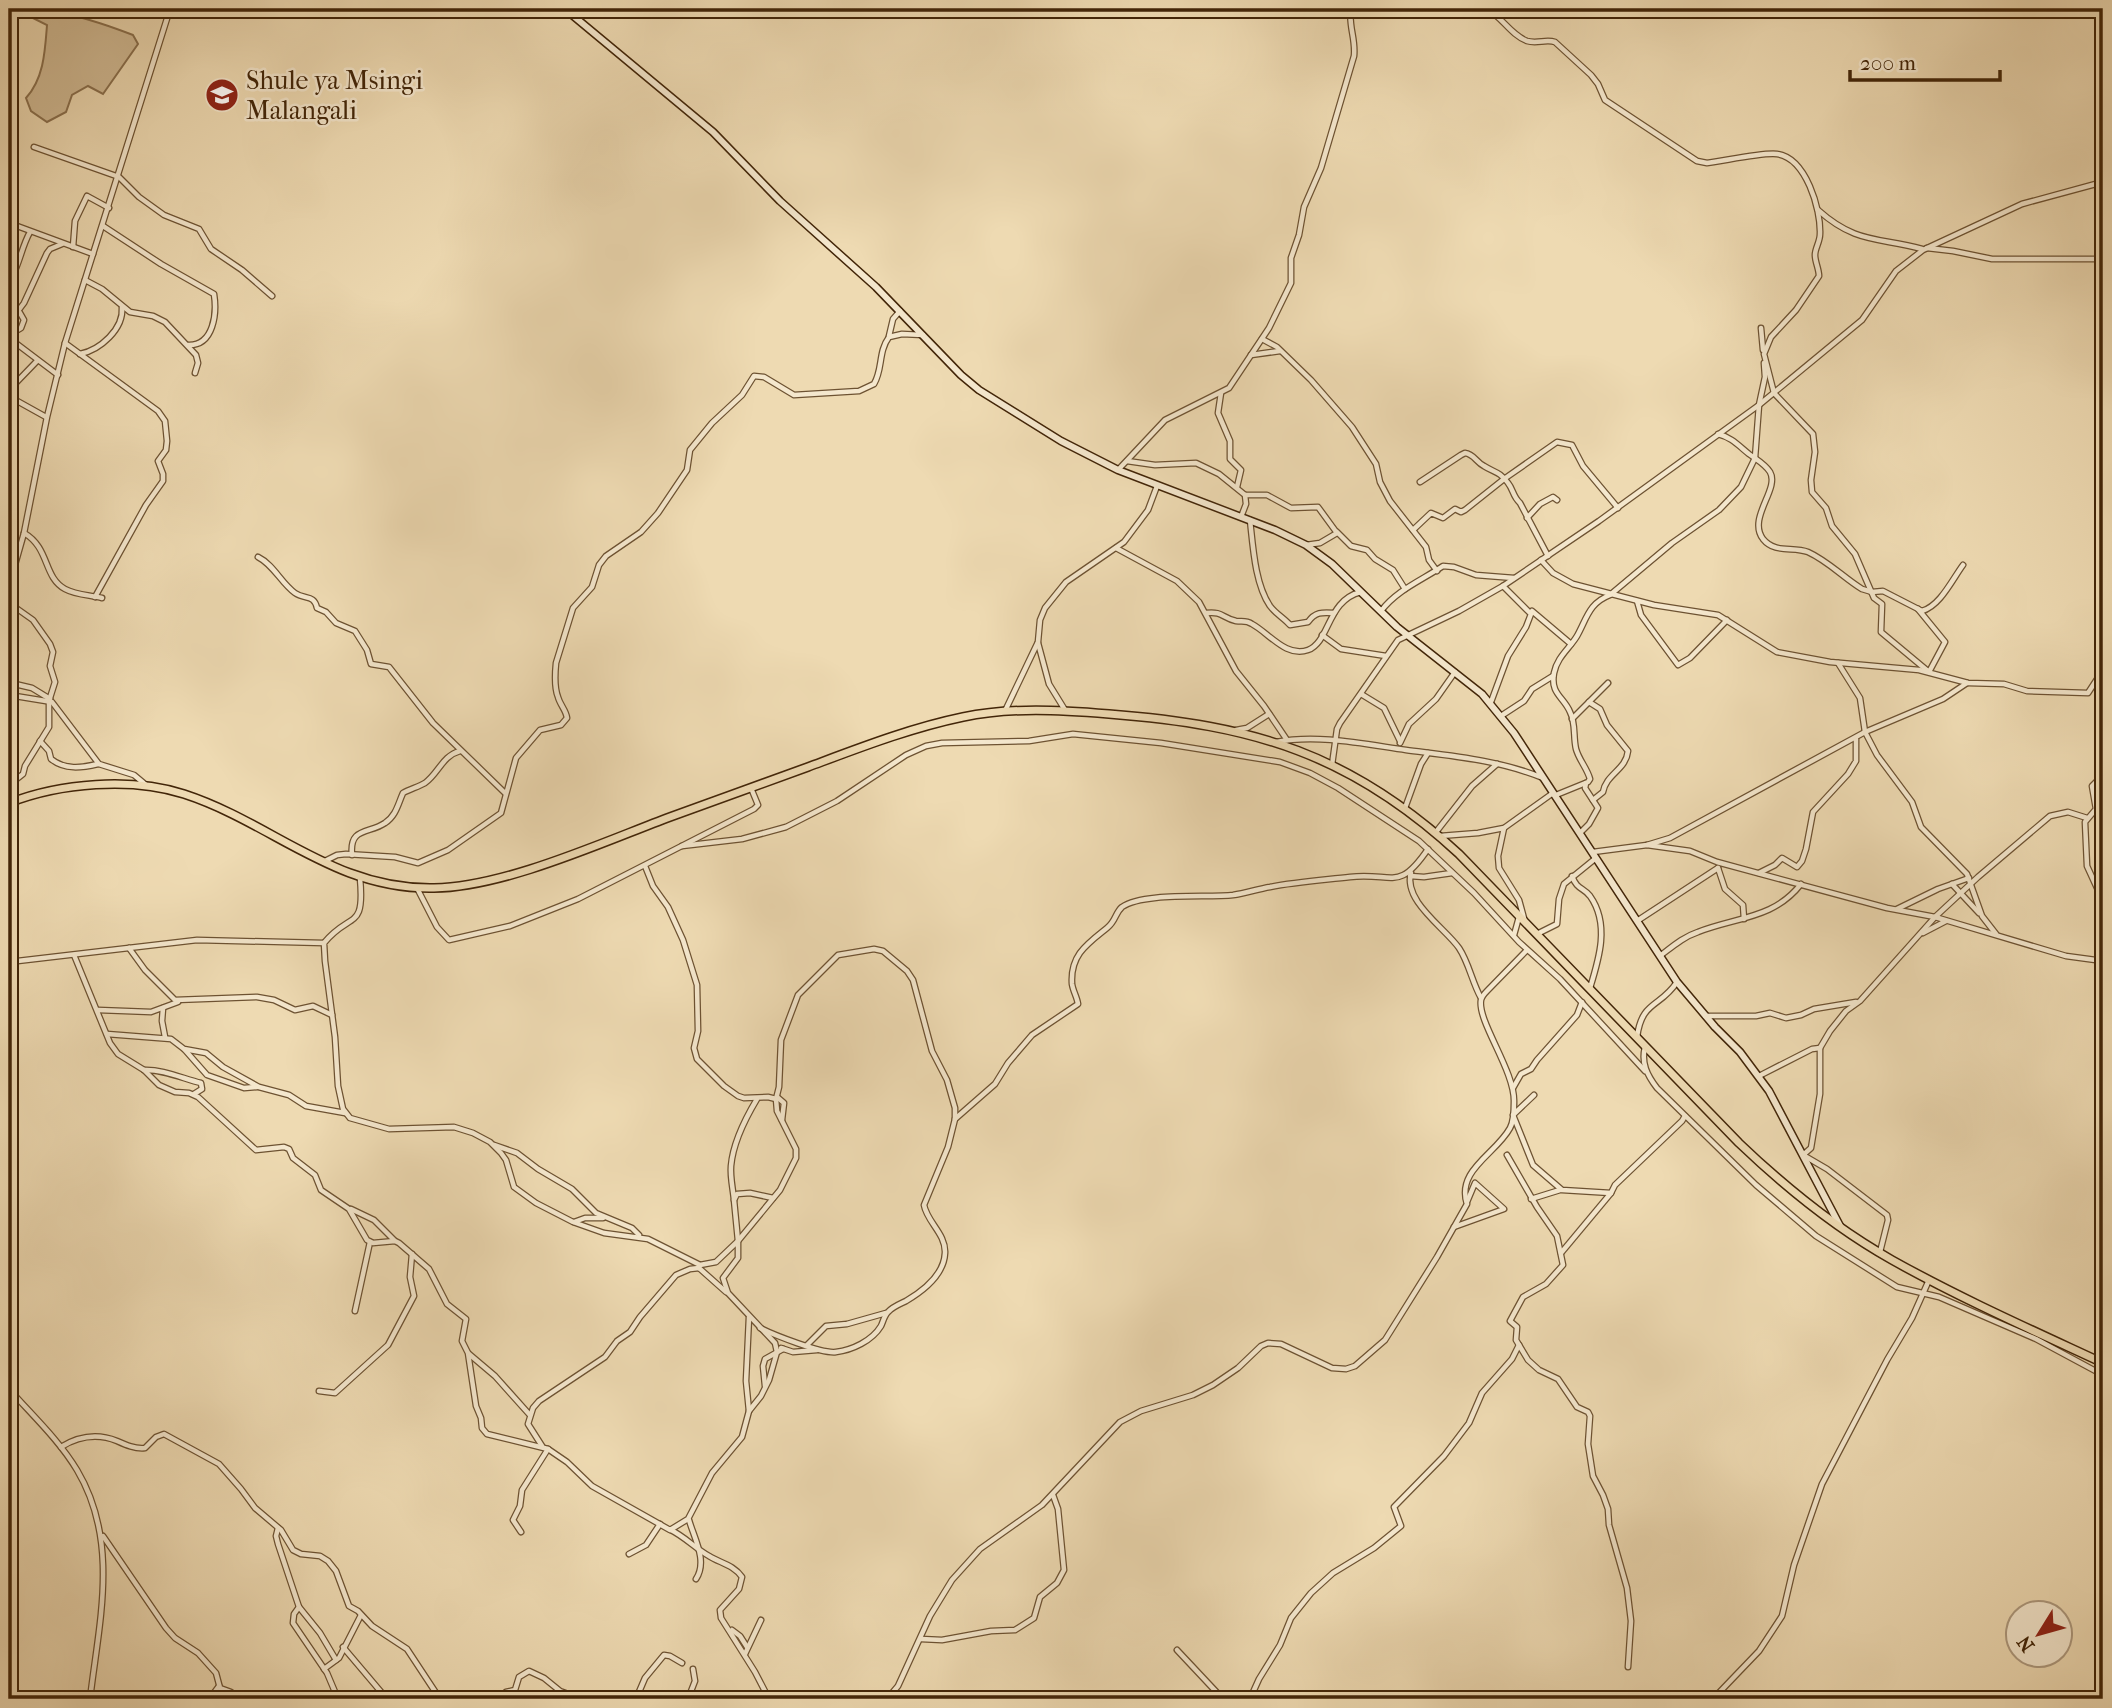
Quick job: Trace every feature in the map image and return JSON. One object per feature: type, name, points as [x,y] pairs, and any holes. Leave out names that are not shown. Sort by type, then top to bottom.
[{"type":"main road","points":[[9,803],[32,795],[79,788],[113,785],[149,787],[183,794],[200,801],[360,878],[401,887],[437,888],[502,876],[551,861],[898,735],[959,718],[1005,711],[1065,710],[1178,720],[1235,730],[1276,742],[1364,781],[1438,834],[1739,1143],[1783,1184],[1840,1227],[1929,1280],[2103,1363]]},
{"type":"street","points":[[9,586],[24,533],[65,343],[170,9]]},
{"type":"street","points":[[565,9],[713,132],[780,201],[900,311],[961,375],[979,390],[1060,441],[1118,470],[1250,520],[1306,545],[1332,564],[1408,636],[1491,702],[1555,794],[1677,982],[1759,1076],[1840,1227]]},
{"type":"street","points":[[1118,470],[1165,420],[1221,393],[1234,383],[1262,339],[1292,283],[1291,258],[1304,207],[1321,168],[1350,71],[1355,45],[1350,9]]},
{"type":"street","points":[[1438,834],[1478,833],[1504,828],[1555,794],[1586,783],[1590,779],[1576,750],[1571,712],[1557,695],[1554,676],[1559,661],[1589,611],[1599,600],[1610,595],[1672,543],[1728,503],[1745,481],[1755,458],[1759,405],[1765,377],[1764,354],[1772,337],[1796,310],[1819,276],[1815,254],[1820,232],[1817,209],[1807,181],[1785,156],[1768,154],[1707,163],[1697,161],[1605,100],[1591,75],[1555,42],[1550,40],[1534,43],[1524,40],[1487,9]]},
{"type":"street","points":[[34,147],[119,177],[156,210],[177,222],[198,229],[211,249],[242,270],[272,296]]},
{"type":"street","points":[[1332,765],[1340,723],[1398,640],[1459,611],[1503,586],[1618,508],[1759,405],[1862,320],[1896,271],[1924,249],[2022,204],[2103,182]]},
{"type":"street","points":[[73,247],[75,220],[88,196],[109,208]]},
{"type":"street","points":[[1817,209],[1830,220],[1861,237],[1924,249],[1953,251],[1992,260],[2103,259]]},
{"type":"street","points":[[9,223],[93,254]]},
{"type":"street","points":[[103,226],[161,264],[214,293],[216,307],[208,336],[196,345],[188,345]]},
{"type":"street","points":[[9,277],[12,277],[20,262],[24,243],[30,232]]},
{"type":"street","points":[[18,311],[47,253],[63,244]]},
{"type":"street","points":[[85,280],[136,314],[160,319],[188,345],[198,360],[195,373]]},
{"type":"street","points":[[9,304],[24,317],[24,324],[9,336],[37,361],[58,375]]},
{"type":"street","points":[[80,354],[95,350],[103,344],[118,324],[123,313],[122,306]]},
{"type":"street","points":[[323,862],[337,855],[352,855],[395,857],[418,863],[425,862],[458,844],[496,817],[502,809],[515,760],[540,730],[561,725],[567,718],[567,712],[557,696],[556,663],[573,608],[592,587],[601,561],[641,532],[658,513],[687,470],[690,450],[712,423],[742,395],[754,376],[764,377],[794,395],[835,394],[868,388],[878,377],[881,352],[889,337],[893,319],[900,311]]},
{"type":"street","points":[[1760,328],[1774,393],[1813,434],[1815,452],[1812,492],[1826,508],[1832,526],[1855,554],[1872,592],[1882,604],[1883,635],[1929,672]]},
{"type":"street","points":[[889,337],[902,334],[923,335]]},
{"type":"street","points":[[1262,339],[1281,351],[1328,397],[1352,427],[1376,464],[1380,482],[1390,501],[1426,547],[1429,560],[1437,571]]},
{"type":"street","points":[[65,343],[164,416],[167,441],[166,450],[158,461],[163,481],[146,505],[94,597]]},
{"type":"street","points":[[1251,355],[1281,351]]},
{"type":"street","points":[[37,361],[9,390],[9,398],[47,417]]},
{"type":"street","points":[[1221,393],[1218,413],[1230,441],[1230,459],[1241,470],[1237,487]]},
{"type":"street","points":[[1717,434],[1729,437],[1761,462],[1772,478],[1759,520],[1759,533],[1775,548],[1810,553],[1872,592],[1883,591],[1918,609],[1927,610],[1936,603],[1963,565]]},
{"type":"street","points":[[1413,530],[1431,513],[1443,518],[1455,509],[1462,512],[1555,443],[1572,445],[1583,466],[1618,508]]},
{"type":"street","points":[[1420,482],[1465,453],[1472,454],[1487,468],[1498,471],[1504,479],[1548,556]]},
{"type":"street","points":[[1127,461],[1155,465],[1196,463],[1219,474],[1245,495],[1246,505],[1241,517]]},
{"type":"street","points":[[1065,710],[1049,684],[1038,642],[1040,620],[1055,595],[1075,575],[1116,548],[1130,535],[1148,510],[1157,486]]},
{"type":"street","points":[[1245,495],[1267,495],[1291,508],[1318,507],[1351,546],[1367,551],[1393,570],[1405,589]]},
{"type":"street","points":[[1527,518],[1548,499],[1553,497],[1557,500]]},
{"type":"street","points":[[1250,520],[1255,564],[1264,594],[1277,614],[1290,625],[1308,622],[1318,613],[1334,613]]},
{"type":"street","points":[[1306,545],[1321,542],[1337,532]]},
{"type":"street","points":[[24,533],[32,538],[44,554],[50,574],[57,583],[71,592],[102,598]]},
{"type":"street","points":[[1116,548],[1177,580],[1199,602],[1236,671],[1287,740]]},
{"type":"street","points":[[258,557],[267,562],[293,592],[310,597],[317,608],[326,612],[333,621],[355,631],[363,642],[371,664],[389,667],[433,723],[505,793]]},
{"type":"street","points":[[1541,560],[1566,582],[1637,601],[1718,615],[1777,652],[1838,663],[1929,672],[1968,683],[2004,684],[2037,692],[2086,694],[2103,670]]},
{"type":"street","points":[[1381,611],[1405,589],[1446,566],[1476,575],[1515,578]]},
{"type":"street","points":[[1503,586],[1571,644]]},
{"type":"street","points":[[1206,613],[1218,612],[1236,621],[1248,622],[1293,651],[1310,649],[1318,643],[1334,613],[1347,597],[1361,592]]},
{"type":"street","points":[[1637,601],[1641,615],[1678,666],[1690,658],[1727,620]]},
{"type":"street","points":[[9,603],[33,620],[52,648],[50,666],[55,686],[49,700],[50,724],[23,774],[9,785]]},
{"type":"street","points":[[1491,702],[1508,656],[1526,627],[1531,614],[1528,609]]},
{"type":"street","points":[[1918,609],[1945,642],[1929,672]]},
{"type":"street","points":[[1322,635],[1340,649],[1386,656]]},
{"type":"street","points":[[1005,711],[1038,642]]},
{"type":"street","points":[[1838,663],[1860,698],[1865,732],[1885,768],[1912,802],[1921,827],[1961,866],[1970,881],[1982,916]]},
{"type":"street","points":[[1399,746],[1409,724],[1418,718],[1425,706],[1436,699],[1455,672]]},
{"type":"street","points":[[1501,716],[1524,701],[1531,689],[1554,676]]},
{"type":"street","points":[[9,679],[15,684],[32,688],[49,700],[99,764]]},
{"type":"street","points":[[1537,934],[1558,922],[1560,893],[1564,884],[1594,855],[1647,845],[1688,829],[1865,732],[1943,699],[1968,683]]},
{"type":"street","points":[[1572,720],[1608,684]]},
{"type":"street","points":[[1361,694],[1384,708],[1399,746]]},
{"type":"street","points":[[9,695],[49,700]]},
{"type":"street","points":[[1589,702],[1600,709],[1607,726],[1628,751],[1624,764],[1604,782],[1603,792],[1593,800]]},
{"type":"street","points":[[1235,730],[1247,727],[1269,714]]},
{"type":"street","points":[[682,846],[742,839],[794,824],[926,746],[953,742],[1028,741],[1073,734],[1161,743],[1262,758],[1287,765],[1338,788],[1407,832],[1428,849],[1582,1002],[1645,1070],[1657,1088],[1756,1185],[1816,1236],[1897,1287],[1924,1292],[2036,1339],[2103,1376]]},
{"type":"street","points":[[1758,873],[1775,865],[1782,858],[1797,867],[1802,861],[1810,835],[1810,817],[1856,761],[1854,747],[1857,738]]},
{"type":"street","points":[[1276,742],[1335,740],[1399,746],[1497,764],[1544,778]]},
{"type":"street","points":[[40,741],[49,751],[51,759],[61,766],[76,768],[99,764],[134,775],[149,787]]},
{"type":"street","points":[[352,855],[351,846],[357,834],[388,821],[403,793],[426,782],[444,760],[460,751]]},
{"type":"street","points":[[1405,808],[1420,764],[1428,753]]},
{"type":"street","points":[[1438,834],[1468,790],[1497,764]]},
{"type":"street","points":[[2103,775],[2092,786],[2096,809],[2087,818],[2087,866],[2103,901]]},
{"type":"street","points":[[1580,833],[1597,809],[1586,783]]},
{"type":"street","points":[[417,888],[437,927],[449,940],[476,936],[578,900],[754,809],[758,805],[751,788]]},
{"type":"street","points":[[1896,910],[1951,883],[1970,881],[1978,877],[2054,814],[2068,812],[2087,818]]},
{"type":"street","points":[[1504,828],[1498,856],[1499,868],[1523,908],[1526,922]]},
{"type":"street","points":[[1647,845],[1690,851],[1758,873],[1896,910],[1935,917],[2066,956],[2103,961]]},
{"type":"street","points":[[1428,849],[1410,874],[1409,883],[1421,907],[1460,950],[1481,998],[1483,1015],[1513,1089],[1512,1125],[1471,1173],[1463,1193],[1466,1204]]},
{"type":"street","points":[[1716,861],[1726,889],[1743,905],[1744,919]]},
{"type":"street","points":[[645,866],[683,940],[696,985],[696,1059],[728,1090],[744,1098],[776,1098],[784,1103],[781,1121],[797,1153],[773,1198],[738,1241],[704,1273]]},
{"type":"street","points":[[1637,921],[1718,868]]},
{"type":"street","points":[[955,1119],[970,1103],[990,1089],[1032,1035],[1078,1004],[1072,986],[1076,956],[1116,920],[1118,912],[1125,906],[1197,894],[1231,895],[1281,885],[1352,876],[1393,878],[1410,874],[1424,877],[1453,873]]},
{"type":"street","points":[[1572,876],[1577,888],[1588,894],[1600,919],[1600,958],[1590,988]]},
{"type":"street","points":[[9,962],[197,940],[324,943],[360,912],[360,878]]},
{"type":"street","points":[[1803,1155],[1811,1145],[1820,1094],[1821,1048],[1830,1031],[1970,881]]},
{"type":"street","points":[[1951,883],[1962,892],[1997,936]]},
{"type":"street","points":[[1660,956],[1696,932],[1774,908],[1801,884]]},
{"type":"street","points":[[1514,936],[1519,915]]},
{"type":"street","points":[[1919,935],[1947,921]]},
{"type":"street","points":[[324,943],[338,1086],[343,1108],[347,1113],[356,1121],[389,1129],[454,1127],[473,1133],[493,1145],[517,1153],[572,1189],[596,1213],[632,1228],[640,1237]]},
{"type":"street","points":[[129,948],[145,970],[173,999],[181,1001]]},
{"type":"street","points":[[776,1098],[781,1040],[798,995],[838,955],[874,949],[889,955],[911,977],[927,1025],[932,1052],[952,1094],[955,1119],[942,1163],[924,1205],[925,1212],[944,1245],[944,1260],[934,1279],[926,1287],[887,1313],[847,1324],[826,1326],[807,1345]]},
{"type":"street","points":[[1481,998],[1527,950]]},
{"type":"street","points":[[74,955],[106,1034],[118,1054],[144,1070],[166,1089],[194,1094],[257,1150],[289,1149],[293,1158],[315,1175],[321,1190],[349,1209],[374,1220],[429,1269],[447,1304],[465,1317],[462,1340],[468,1353],[474,1399],[485,1432],[545,1448],[568,1462],[592,1486],[670,1530],[711,1558],[736,1570],[742,1577],[739,1589],[720,1610],[721,1618],[769,1699]]},
{"type":"street","points":[[1637,1037],[1643,1013],[1677,982]]},
{"type":"street","points":[[97,1010],[144,1013],[181,1001],[257,997],[274,1000],[295,1010],[313,1006],[333,1016]]},
{"type":"street","points":[[1705,1016],[1756,1016],[1771,1013],[1786,1018],[1814,1009],[1860,1001]]},
{"type":"street","points":[[1513,1089],[1521,1074],[1531,1069],[1577,1015],[1582,1002]]},
{"type":"street","points":[[163,1007],[162,1025],[165,1037]]},
{"type":"street","points":[[153,1037],[162,1025]]},
{"type":"street","points":[[106,1034],[165,1037],[184,1049],[207,1075],[244,1088],[259,1087]]},
{"type":"street","points":[[1645,1045],[1645,1070]]},
{"type":"street","points":[[1759,1076],[1821,1048]]},
{"type":"street","points":[[184,1049],[206,1054],[259,1087],[289,1095],[306,1106],[347,1113]]},
{"type":"street","points":[[144,1070],[163,1072],[201,1083],[202,1089],[194,1094]]},
{"type":"street","points":[[1513,1115],[1534,1096]]},
{"type":"street","points":[[728,1293],[723,1278],[738,1258],[731,1167],[742,1126],[758,1098]]},
{"type":"street","points":[[1513,1115],[1533,1165],[1562,1190]]},
{"type":"street","points":[[1561,1253],[1615,1185],[1641,1163],[1685,1115]]},
{"type":"street","points":[[493,1145],[506,1160],[512,1183],[520,1193],[573,1222],[604,1233],[640,1237],[700,1265],[716,1262]]},
{"type":"street","points":[[1507,1155],[1531,1199],[1557,1236],[1563,1265],[1545,1285],[1524,1296],[1510,1321],[1517,1327],[1516,1340],[1529,1362],[1559,1380],[1577,1407],[1588,1412],[1590,1416],[1588,1438],[1592,1476],[1606,1503],[1609,1525],[1628,1588],[1631,1620],[1628,1667]]},
{"type":"street","points":[[1803,1155],[1827,1169],[1887,1215],[1880,1252]]},
{"type":"street","points":[[887,1699],[898,1686],[943,1592],[970,1560],[988,1544],[1036,1511],[1120,1422],[1141,1410],[1202,1391],[1238,1368],[1261,1346],[1268,1343],[1281,1344],[1332,1368],[1346,1369],[1354,1366],[1385,1340],[1453,1227],[1475,1183],[1504,1209],[1453,1227]]},
{"type":"street","points":[[1531,1199],[1562,1190],[1611,1193]]},
{"type":"street","points":[[734,1200],[737,1194],[744,1193],[773,1198]]},
{"type":"street","points":[[349,1209],[370,1242]]},
{"type":"street","points":[[573,1222],[585,1218],[606,1219]]},
{"type":"street","points":[[370,1242],[395,1241]]},
{"type":"street","points":[[355,1311],[370,1242]]},
{"type":"street","points":[[319,1391],[335,1393],[392,1340],[404,1311],[414,1296],[410,1277],[412,1253]]},
{"type":"street","points":[[693,1262],[783,1349],[800,1352],[817,1350]]},
{"type":"street","points":[[545,1448],[529,1427],[530,1415],[539,1401],[605,1357],[617,1341],[630,1332],[676,1275],[699,1268]]},
{"type":"street","points":[[1713,1699],[1759,1651],[1782,1616],[1794,1565],[1822,1484],[1912,1318],[1929,1280]]},
{"type":"street","points":[[760,1328],[781,1338],[832,1353],[844,1351],[866,1341],[876,1332],[887,1313]]},
{"type":"street","points":[[670,1530],[688,1519],[712,1473],[742,1437],[749,1411],[746,1381],[749,1316]]},
{"type":"street","points":[[749,1411],[765,1389],[777,1352],[775,1343]]},
{"type":"street","points":[[1250,1699],[1258,1679],[1281,1644],[1292,1616],[1310,1593],[1333,1573],[1371,1550],[1401,1527],[1394,1507],[1444,1456],[1469,1423],[1482,1394],[1512,1359],[1519,1345]]},
{"type":"street","points":[[765,1389],[765,1359],[783,1349]]},
{"type":"street","points":[[468,1353],[495,1376],[530,1415]]},
{"type":"street","points":[[9,1389],[61,1447],[94,1503],[105,1569],[90,1699]]},
{"type":"street","points":[[61,1447],[78,1438],[101,1437],[145,1448],[160,1434],[170,1436],[219,1464],[255,1508],[279,1527],[293,1550],[320,1556],[333,1566],[349,1606],[372,1626],[407,1649],[440,1699]]},
{"type":"street","points":[[521,1532],[513,1520],[520,1506],[520,1494],[545,1448]]},
{"type":"street","points":[[921,1639],[942,1640],[990,1631],[1016,1630],[1033,1619],[1040,1597],[1057,1583],[1064,1570],[1058,1509],[1053,1494]]},
{"type":"street","points":[[688,1519],[698,1548],[701,1570],[696,1579]]},
{"type":"street","points":[[629,1554],[646,1545],[660,1524]]},
{"type":"street","points":[[279,1527],[276,1536],[299,1607],[320,1633],[336,1661]]},
{"type":"street","points":[[101,1534],[166,1628],[175,1638],[198,1653],[216,1673],[219,1686],[241,1699]]},
{"type":"street","points":[[299,1607],[294,1614],[293,1623],[324,1669],[338,1699]]},
{"type":"street","points":[[324,1669],[336,1661],[361,1615]]},
{"type":"street","points":[[744,1655],[761,1620]]},
{"type":"street","points":[[729,1628],[740,1636],[747,1648]]},
{"type":"street","points":[[343,1647],[387,1699]]},
{"type":"street","points":[[1177,1650],[1223,1699]]},
{"type":"street","points":[[636,1699],[645,1678],[664,1655],[682,1663]]},
{"type":"street","points":[[688,1699],[695,1681],[693,1669]]},
{"type":"street","points":[[498,1699],[506,1692],[515,1690],[519,1677],[529,1671],[544,1678],[560,1691],[582,1699]]},
{"type":"street","points":[[215,1699],[213,1694],[219,1686]]},
{"type":"shaded area","points":[[15,9],[61,13],[89,20],[133,35],[138,44],[103,94],[88,86],[72,95],[66,112],[47,122],[31,111],[26,98],[40,73],[47,25]]},
{"type":"place","name":"Shule ya Msingi Malangali","points":[[222,95]]}]
